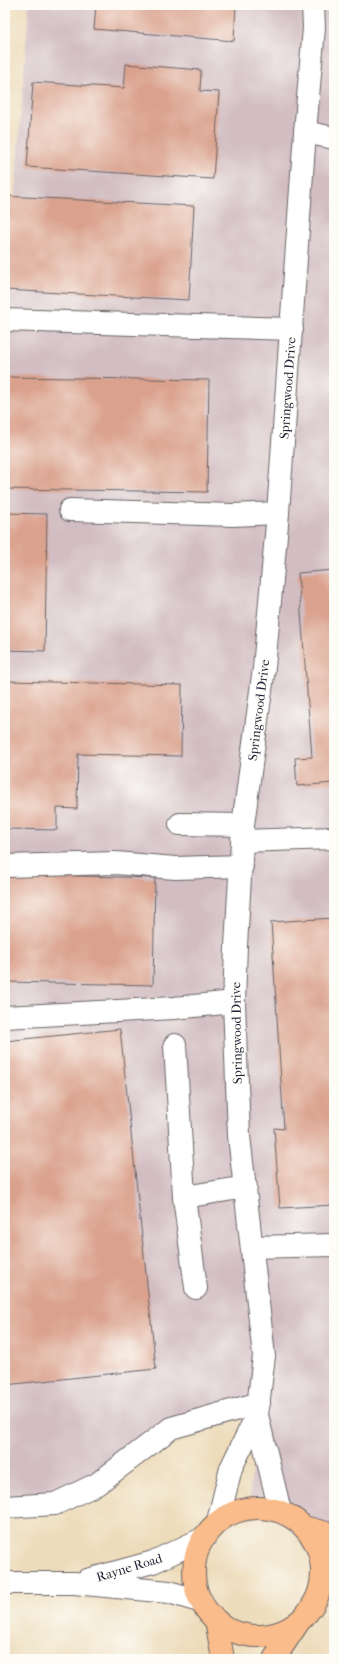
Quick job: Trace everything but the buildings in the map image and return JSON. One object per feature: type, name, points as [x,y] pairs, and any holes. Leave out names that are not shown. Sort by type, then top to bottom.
[{"type":"main road","name":"Rayne Road","points":[[260,1508],[280,1511],[304,1527],[314,1540],[321,1558],[326,1591],[300,1621],[279,1633],[257,1636],[235,1632],[216,1620],[202,1602],[195,1581],[195,1559],[204,1538],[218,1521],[238,1511],[260,1508]]},
{"type":"main road","name":"Rayne Road","points":[[304,1527],[334,1535]]},
{"type":"main road","points":[[216,1620],[223,1659]]},
{"type":"main road","points":[[274,1659],[300,1621]]},
{"type":"street","name":"Springwood Drive","points":[[218,1521],[231,1468],[258,1409],[264,1356],[239,1136],[234,1002],[236,946],[243,833],[264,668],[278,513],[305,132],[314,28],[313,5]]},
{"type":"street","points":[[305,132],[334,138]]},
{"type":"street","points":[[5,320],[292,328]]},
{"type":"street","points":[[70,510],[233,515],[278,513]]},
{"type":"street","points":[[180,824],[243,833],[334,838]]},
{"type":"street","points":[[5,866],[116,863],[175,868],[242,866]]},
{"type":"street","points":[[5,1017],[174,1008],[234,1002]]},
{"type":"street","points":[[175,1045],[184,1197],[196,1288]]},
{"type":"street","points":[[184,1197],[246,1187]]},
{"type":"street","points":[[252,1247],[334,1244]]},
{"type":"street","name":"Springwood Drive","points":[[258,1409],[280,1511]]},
{"type":"street","points":[[5,1507],[55,1504],[97,1484],[171,1428],[258,1409]]},
{"type":"street","name":"Rayne Road","points":[[74,1583],[154,1562],[204,1538]]},
{"type":"street","name":"Rayne Road","points":[[5,1583],[74,1583],[168,1592],[202,1602]]},
{"type":"shaded area","points":[[29,5],[334,5],[334,1537],[288,1526],[251,1509],[250,1489],[259,1404],[171,1428],[97,1484],[5,1507],[5,327]]}]
